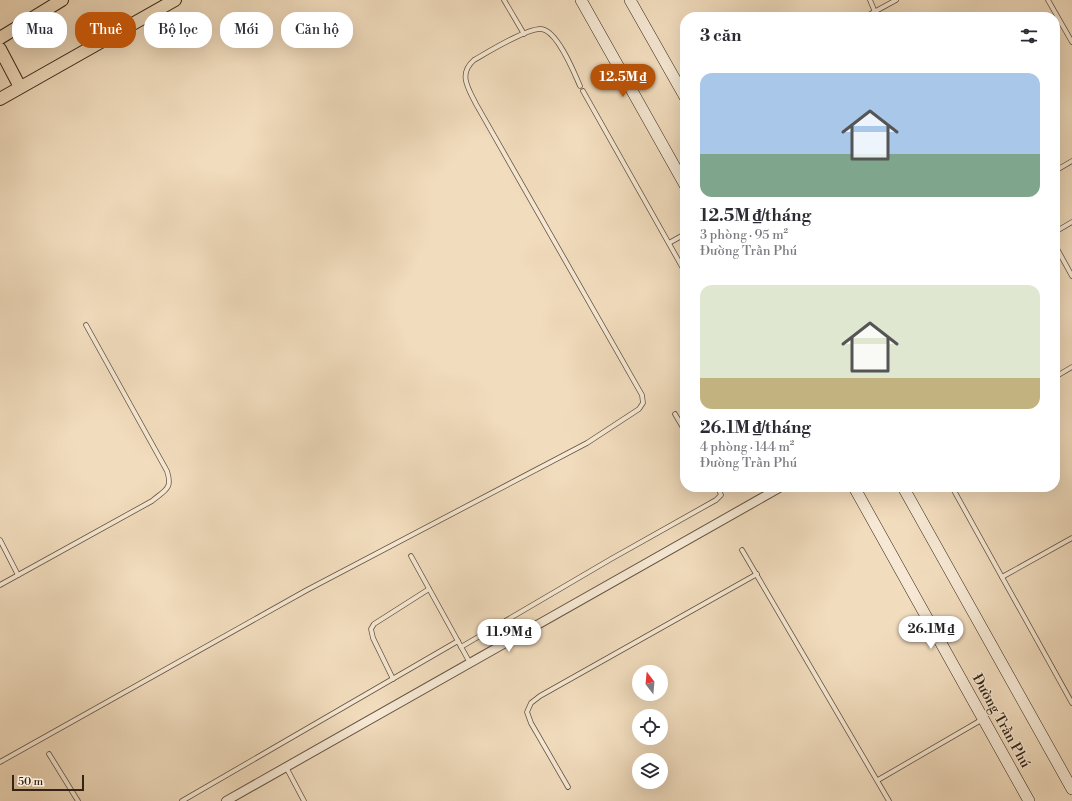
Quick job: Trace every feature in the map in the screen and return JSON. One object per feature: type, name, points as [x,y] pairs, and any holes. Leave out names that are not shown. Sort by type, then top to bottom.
[{"type":"main road","points":[[0,38],[62,0]]},
{"type":"main road","points":[[0,99],[175,0]]},
{"type":"main road","points":[[581,0],[680,177]]},
{"type":"main road","points":[[630,0],[680,89]]},
{"type":"main road","points":[[0,49],[20,87]]},
{"type":"main road","name":"Đường Trần Phú","points":[[857,492],[1029,801]]},
{"type":"main road","name":"Đường Trần Phú","points":[[906,492],[1072,790]]},
{"type":"street","points":[[226,801],[772,492]]},
{"type":"lane","points":[[504,0],[524,34]]},
{"type":"lane","points":[[870,0],[874,12],[896,0]]},
{"type":"lane","points":[[1048,0],[1055,12]]},
{"type":"lane","points":[[1060,21],[1072,42]]},
{"type":"lane","points":[[0,762],[307,590],[587,443],[639,409],[643,403],[642,395],[476,104],[465,81],[467,66],[474,60],[529,30],[541,29],[548,31],[565,54],[580,86]]},
{"type":"lane","points":[[583,91],[680,263]]},
{"type":"lane","points":[[1060,168],[1072,161]]},
{"type":"lane","points":[[1060,229],[1072,222]]},
{"type":"lane","points":[[669,242],[680,236]]},
{"type":"lane","points":[[1060,254],[1072,276]]},
{"type":"lane","points":[[0,585],[152,501],[169,487],[170,481],[167,471],[86,325]]},
{"type":"lane","points":[[1060,374],[1072,367]]},
{"type":"lane","points":[[675,414],[680,422]]},
{"type":"lane","points":[[461,647],[720,498],[720,492]]},
{"type":"lane","points":[[955,492],[1072,703]]},
{"type":"lane","points":[[1002,577],[1072,538]]},
{"type":"lane","points":[[0,540],[18,574]]},
{"type":"lane","points":[[742,550],[889,801]]},
{"type":"lane","points":[[411,556],[470,664]]},
{"type":"lane","points":[[568,787],[531,723],[527,712],[530,703],[756,574]]},
{"type":"lane","points":[[393,679],[373,638],[371,630],[374,624],[429,589]]},
{"type":"lane","points":[[182,801],[458,641]]},
{"type":"lane","points":[[878,780],[983,719]]},
{"type":"lane","points":[[49,754],[78,801]]},
{"type":"lane","points":[[286,767],[304,801]]}]
